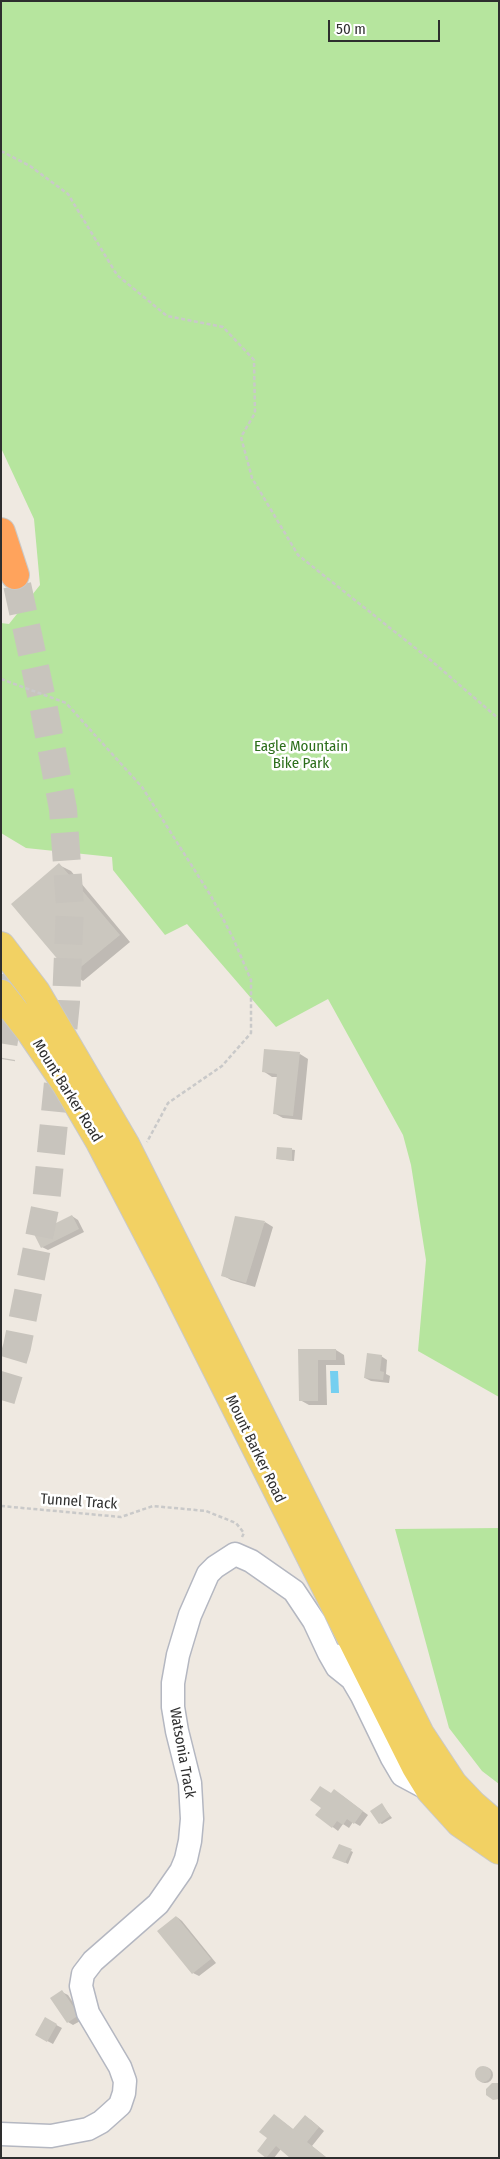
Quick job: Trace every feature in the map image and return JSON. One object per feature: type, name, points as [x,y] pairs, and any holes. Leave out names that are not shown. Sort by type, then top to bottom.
[{"type":"highway","points":[[1,532],[15,575]]},
{"type":"main road","name":"Mount Barker Road","points":[[1,946],[36,992],[40,1024],[66,1084],[100,1142],[370,1655],[453,1784],[473,1805],[499,1827]]},
{"type":"main road","name":"Mount Barker Road","points":[[1,994],[40,1024],[89,1081],[136,1166],[370,1655],[407,1752],[430,1790],[460,1823],[499,1850]]},
{"type":"street","points":[[235,1554],[251,1560],[294,1591],[314,1621],[337,1667],[352,1679],[362,1696],[402,1775],[430,1790]]},
{"type":"street","name":"Watsonia Track","points":[[1,2134],[51,2136],[88,2129],[102,2122],[120,2105],[125,2082],[120,2067],[88,2013],[81,1986],[83,1974],[93,1961],[158,1904],[177,1878],[186,1859],[190,1841],[192,1802],[190,1784],[173,1707],[178,1655],[190,1615],[203,1584],[215,1567],[235,1554]]},
{"type":"street","points":[[329,1653],[341,1658],[370,1655]]},
{"type":"path","points":[[1,151],[30,166],[68,194],[117,275],[167,316],[223,327],[254,360],[255,413],[241,437],[252,478],[298,555],[433,662],[499,719]]},
{"type":"path","points":[[1,679],[66,703],[142,787],[211,896],[233,938],[251,980],[251,1033],[222,1066],[168,1103],[152,1130],[136,1166]]},
{"type":"path","name":"Tunnel Track","points":[[1,1506],[121,1517],[153,1506],[206,1511],[236,1523],[244,1533],[235,1554]]},
{"type":"green space","name":"Eagle Mountain Bike Park","points":[[1,1],[499,1],[499,1397],[418,1351],[426,1260],[411,1165],[403,1135],[328,999],[276,1027],[187,924],[165,935],[113,870],[112,857],[26,848],[1,833],[1,623],[9,624],[40,585],[34,519],[1,448]]},
{"type":"green space","points":[[499,1528],[499,1784],[482,1771],[449,1728],[395,1529]]},
{"type":"water","points":[[330,1371],[338,1371],[339,1393],[331,1393]]},
{"type":"building","points":[[59,863],[120,935],[71,975],[11,904]]},
{"type":"building","points":[[264,1049],[300,1052],[293,1116],[273,1114],[277,1074],[262,1072]]},
{"type":"building","points":[[277,1147],[292,1148],[292,1161],[276,1159]]},
{"type":"building","points":[[72,1215],[79,1229],[41,1248],[34,1234]]},
{"type":"building","points":[[235,1216],[265,1221],[246,1283],[221,1276]]},
{"type":"building","points":[[298,1349],[336,1349],[336,1360],[318,1360],[318,1401],[299,1401]]},
{"type":"building","points":[[367,1353],[382,1355],[380,1371],[384,1372],[383,1380],[364,1378]]},
{"type":"building","points":[[320,1786],[331,1793],[334,1789],[363,1811],[354,1824],[347,1819],[343,1825],[337,1821],[332,1828],[315,1815],[321,1808],[310,1800]]},
{"type":"building","points":[[382,1803],[390,1816],[379,1824],[370,1811]]},
{"type":"building","points":[[339,1844],[352,1849],[345,1863],[332,1858]]},
{"type":"building","points":[[176,1916],[211,1959],[192,1974],[157,1931]]},
{"type":"building","points":[[62,1990],[79,2015],[67,2023],[50,1998]]},
{"type":"building","points":[[45,2017],[57,2024],[47,2042],[35,2035]]},
{"type":"building","points":[[480,2066],[486,2066],[491,2071],[489,2080],[480,2082],[475,2077],[475,2071]]},
{"type":"building","points":[[492,2083],[499,2083],[499,2099],[493,2100],[486,2095],[486,2089]]},
{"type":"building","points":[[274,2114],[293,2129],[305,2115],[319,2127],[307,2142],[327,2158],[290,2158],[276,2146],[266,2158],[257,2151],[267,2138],[259,2132]]},
{"type":"tunnel","points":[[1,1400],[17,1347],[46,1203],[66,1002],[70,906],[63,809],[43,704],[15,575]]},
{"type":"tunnel","points":[[1,974],[4,1040],[1,1059]]}]
